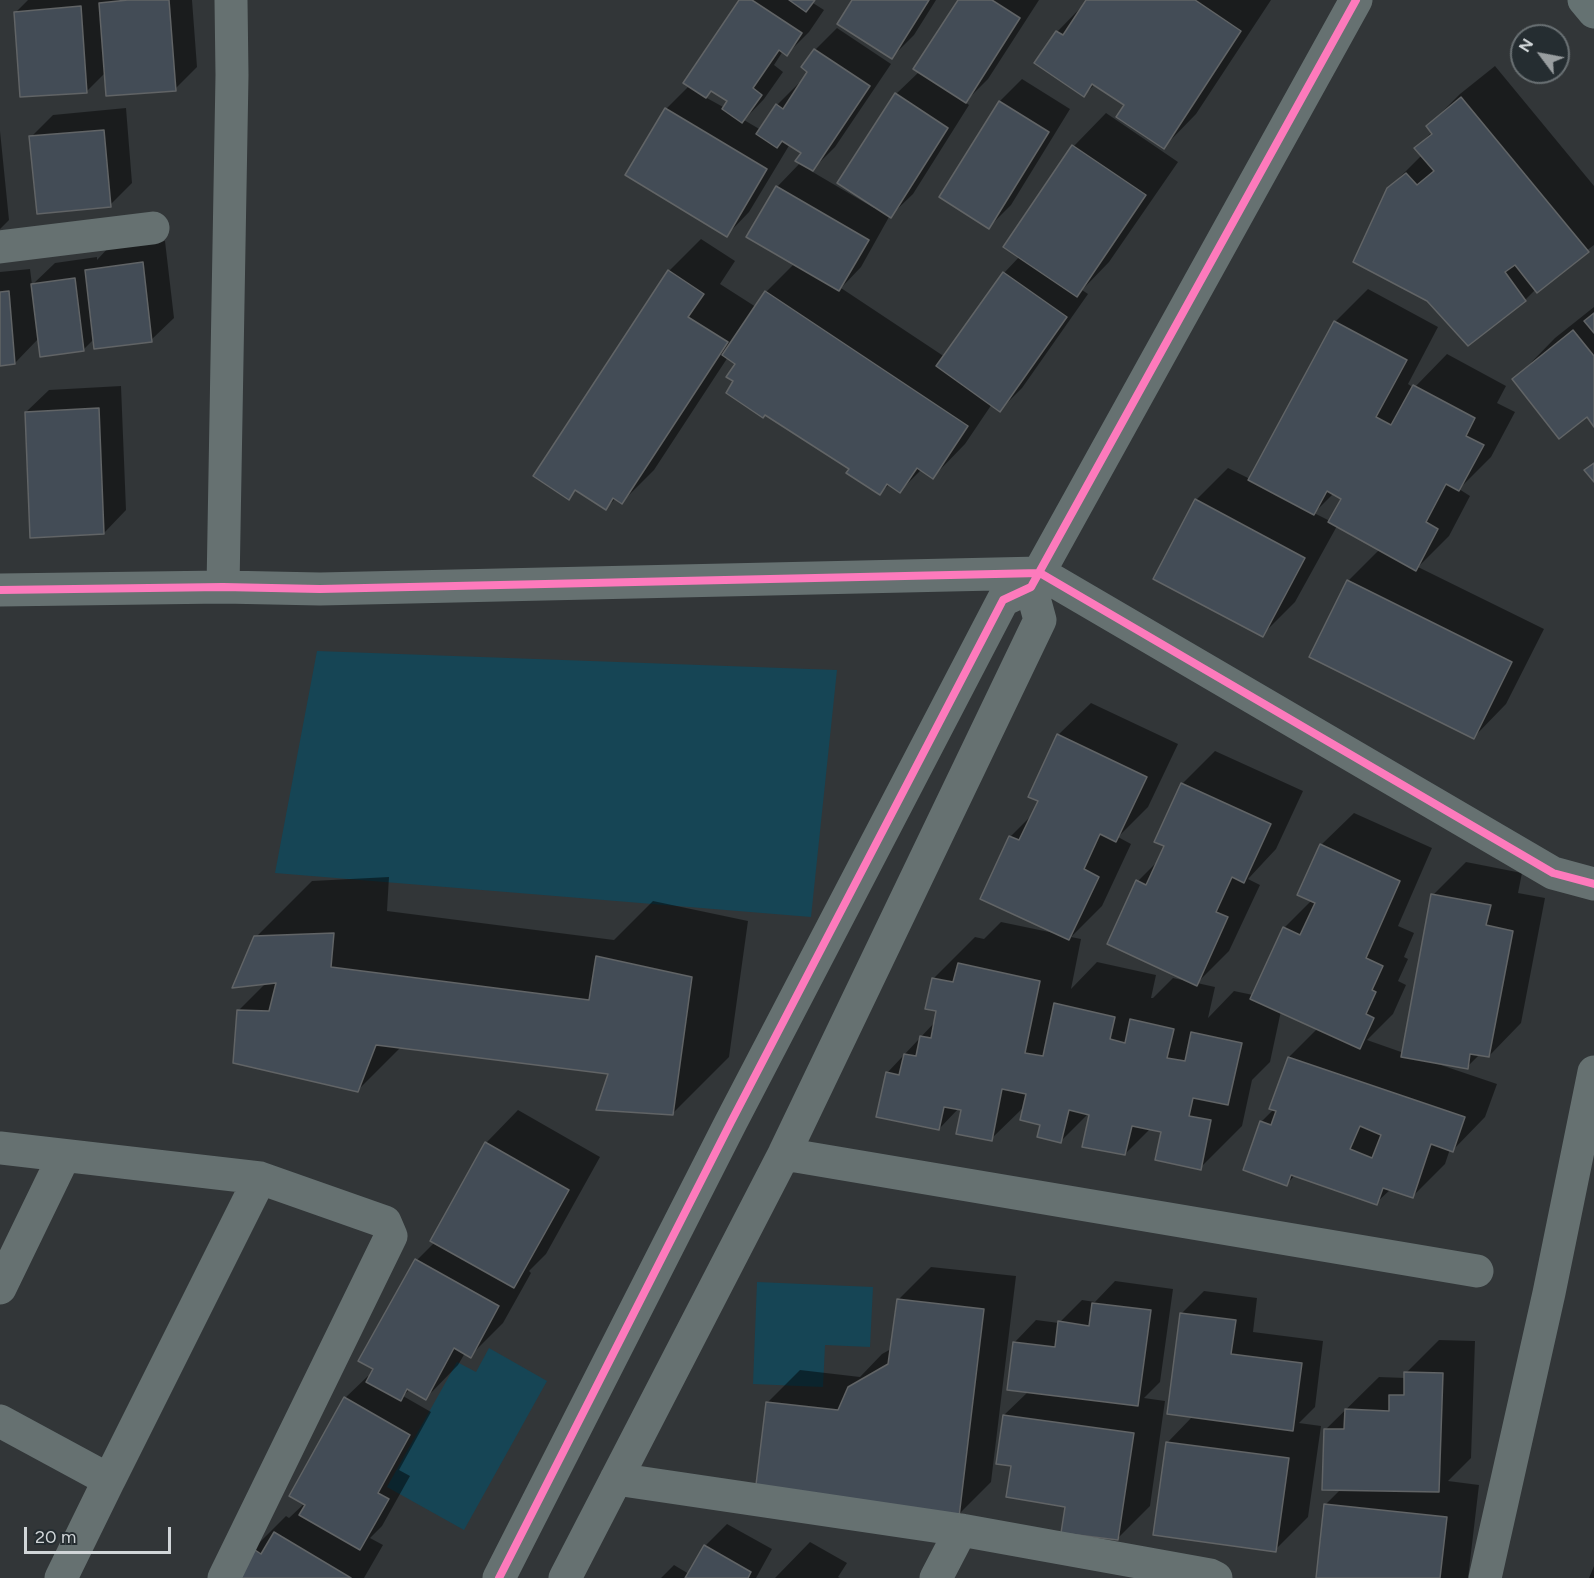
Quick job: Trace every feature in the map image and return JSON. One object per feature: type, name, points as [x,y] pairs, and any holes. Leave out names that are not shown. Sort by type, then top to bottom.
[{"type":"main road","points":[[1584,0],[1594,12]]},
{"type":"street","points":[[224,587],[232,75],[231,0]]},
{"type":"street","points":[[499,1578],[736,1112],[1004,600],[1036,580],[1356,0]]},
{"type":"street","points":[[0,247],[153,228]]},
{"type":"street","points":[[565,1578],[784,1154],[1040,620],[1036,580]]},
{"type":"street","points":[[0,590],[224,587],[320,589],[1036,580],[1553,873],[1594,884]]},
{"type":"street","points":[[1485,1578],[1549,1293],[1594,1072]]},
{"type":"street","points":[[0,1148],[261,1178],[385,1222],[391,1236],[224,1578]]},
{"type":"street","points":[[784,1154],[1477,1271]]},
{"type":"street","points":[[0,1288],[64,1156]]},
{"type":"street","points":[[61,1578],[261,1178]]},
{"type":"street","points":[[0,1421],[109,1480]]},
{"type":"street","points":[[616,1479],[961,1530],[1210,1575],[1216,1578]]},
{"type":"street","points":[[936,1578],[961,1530]]},
{"type":"shaded area","points":[[317,651],[837,670],[811,917],[275,873]]},
{"type":"shaded area","points":[[757,1282],[873,1287],[870,1347],[825,1345],[823,1387],[753,1384]]},
{"type":"shaded area","points":[[489,1348],[547,1381],[464,1530],[387,1487],[457,1362],[476,1372]]},
{"type":"building","points":[[169,0],[176,91],[106,96],[99,3]]},
{"type":"building","points":[[739,0],[752,0],[802,33],[787,56],[779,50],[753,88],[762,95],[742,123],[722,109],[727,101],[711,91],[706,98],[683,83]]},
{"type":"building","points":[[789,0],[815,0],[806,12]]},
{"type":"building","points":[[852,0],[929,0],[892,59],[837,24]]},
{"type":"building","points":[[958,0],[992,0],[1020,18],[966,103],[913,69]]},
{"type":"building","points":[[1086,0],[1195,0],[1241,31],[1164,149],[1116,117],[1124,105],[1092,84],[1084,97],[1034,63],[1056,31],[1063,35]]},
{"type":"building","points":[[81,6],[87,93],[20,97],[14,12]]},
{"type":"building","points":[[814,49],[870,86],[813,171],[795,161],[801,153],[782,141],[777,148],[756,134],[776,104],[783,109],[807,72],[801,67]]},
{"type":"building","points":[[895,93],[948,128],[891,218],[837,183]]},
{"type":"building","points":[[1461,97],[1589,252],[1537,293],[1515,265],[1505,272],[1526,301],[1468,346],[1427,301],[1353,262],[1387,188],[1406,173],[1417,185],[1434,171],[1414,148],[1432,134],[1426,126]]},
{"type":"building","points":[[999,101],[1049,132],[989,229],[939,197]]},
{"type":"building","points":[[665,108],[767,169],[727,237],[625,175]]},
{"type":"building","points":[[104,130],[111,207],[37,214],[29,136]]},
{"type":"building","points":[[1072,145],[1146,195],[1077,297],[1003,247]]},
{"type":"building","points":[[776,186],[869,240],[839,291],[746,237]]},
{"type":"building","points":[[143,262],[152,342],[94,349],[85,270]]},
{"type":"building","points":[[668,270],[704,294],[688,317],[728,342],[622,504],[613,498],[606,510],[575,490],[569,500],[533,476]]},
{"type":"building","points":[[1003,272],[1067,317],[1000,412],[936,366]]},
{"type":"building","points":[[75,278],[84,351],[40,357],[31,284]]},
{"type":"building","points":[[9,291],[15,364],[0,366],[0,292]]},
{"type":"building","points":[[765,291],[968,426],[933,479],[917,468],[900,493],[887,484],[880,495],[846,473],[849,469],[765,415],[763,418],[726,393],[733,381],[726,377],[735,364],[722,355]]},
{"type":"building","points":[[1594,313],[1594,333],[1584,321]]},
{"type":"building","points":[[1334,321],[1407,360],[1376,417],[1391,425],[1413,385],[1475,418],[1466,436],[1484,445],[1459,491],[1446,484],[1426,522],[1438,529],[1416,571],[1328,522],[1341,499],[1327,491],[1314,515],[1248,480]]},
{"type":"building","points":[[1573,330],[1594,356],[1594,427],[1587,417],[1559,439],[1512,379]]},
{"type":"building","points":[[99,408],[104,534],[30,538],[25,412]]},
{"type":"building","points":[[1594,463],[1594,482],[1584,470]]},
{"type":"building","points":[[1195,499],[1305,558],[1263,637],[1153,579]]},
{"type":"building","points":[[1347,580],[1512,662],[1474,739],[1309,657]]},
{"type":"building","points":[[1057,734],[1147,777],[1116,842],[1100,834],[1084,869],[1099,877],[1069,940],[980,899],[1009,836],[1019,840],[1038,801],[1028,797]]},
{"type":"building","points":[[1181,783],[1271,824],[1244,883],[1232,877],[1216,912],[1228,917],[1197,986],[1107,944],[1136,880],[1146,885],[1164,846],[1154,842]]},
{"type":"building","points":[[1320,844],[1400,881],[1366,958],[1383,966],[1372,990],[1376,992],[1366,1014],[1374,1018],[1360,1049],[1250,999],[1283,927],[1300,935],[1315,903],[1297,895]]},
{"type":"building","points":[[1431,894],[1491,905],[1486,925],[1513,931],[1489,1057],[1470,1054],[1468,1069],[1401,1057]]},
{"type":"building","points":[[334,933],[331,967],[589,1000],[596,956],[692,977],[673,1115],[596,1110],[608,1074],[376,1045],[358,1092],[233,1063],[237,1010],[269,1011],[276,983],[232,988],[254,936]]},
{"type":"building","points":[[958,963],[1040,981],[1025,1053],[1043,1056],[1054,1003],[1115,1017],[1110,1039],[1125,1043],[1130,1019],[1174,1029],[1167,1058],[1185,1061],[1191,1032],[1242,1043],[1228,1105],[1193,1098],[1189,1116],[1211,1120],[1201,1170],[1155,1160],[1161,1132],[1132,1126],[1125,1155],[1082,1147],[1089,1115],[1069,1110],[1061,1143],[1037,1137],[1040,1125],[1020,1120],[1026,1094],[1002,1089],[992,1141],[956,1134],[961,1110],[944,1107],[939,1130],[876,1117],[886,1072],[899,1075],[904,1054],[916,1056],[920,1036],[931,1038],[936,1011],[925,1009],[932,978],[953,982]]},
{"type":"building","points":[[1288,1057],[1465,1117],[1453,1152],[1431,1144],[1413,1198],[1383,1188],[1377,1205],[1291,1175],[1287,1186],[1243,1170],[1260,1121],[1271,1125],[1276,1111],[1269,1109]],"holes":[[[1360,1126],[1381,1135],[1372,1158],[1350,1149]]]},
{"type":"building","points":[[485,1142],[569,1190],[514,1288],[430,1241]]},
{"type":"building","points":[[415,1259],[499,1306],[471,1358],[454,1348],[426,1400],[407,1389],[401,1401],[366,1382],[373,1369],[358,1361]]},
{"type":"building","points":[[897,1299],[984,1309],[959,1517],[755,1493],[766,1402],[838,1410],[848,1387],[888,1364]]},
{"type":"building","points":[[1092,1303],[1151,1310],[1138,1406],[1007,1390],[1013,1342],[1055,1347],[1058,1321],[1089,1326]]},
{"type":"building","points":[[1180,1313],[1236,1320],[1231,1354],[1302,1363],[1293,1431],[1167,1414]]},
{"type":"building","points":[[1404,1372],[1443,1373],[1439,1492],[1322,1490],[1324,1429],[1344,1429],[1345,1409],[1389,1411],[1389,1395],[1404,1395]]},
{"type":"building","points":[[344,1397],[410,1435],[378,1493],[389,1499],[360,1550],[299,1515],[305,1505],[289,1496]]},
{"type":"building","points":[[1003,1415],[1134,1433],[1118,1540],[1061,1533],[1065,1507],[1006,1497],[1011,1466],[996,1464]]},
{"type":"building","points":[[1166,1442],[1289,1458],[1276,1552],[1153,1535]]},
{"type":"building","points":[[1324,1504],[1447,1517],[1440,1578],[1316,1578]]},
{"type":"building","points":[[274,1532],[351,1578],[234,1578],[252,1548],[261,1554]]},
{"type":"building","points":[[704,1545],[751,1572],[748,1578],[685,1578]]},
{"type":"cycle path","points":[[499,1578],[731,1122],[1003,600],[1031,587],[1356,0]]},
{"type":"cycle path","points":[[0,590],[223,587],[320,589],[1040,573],[1553,873],[1594,884]]}]
